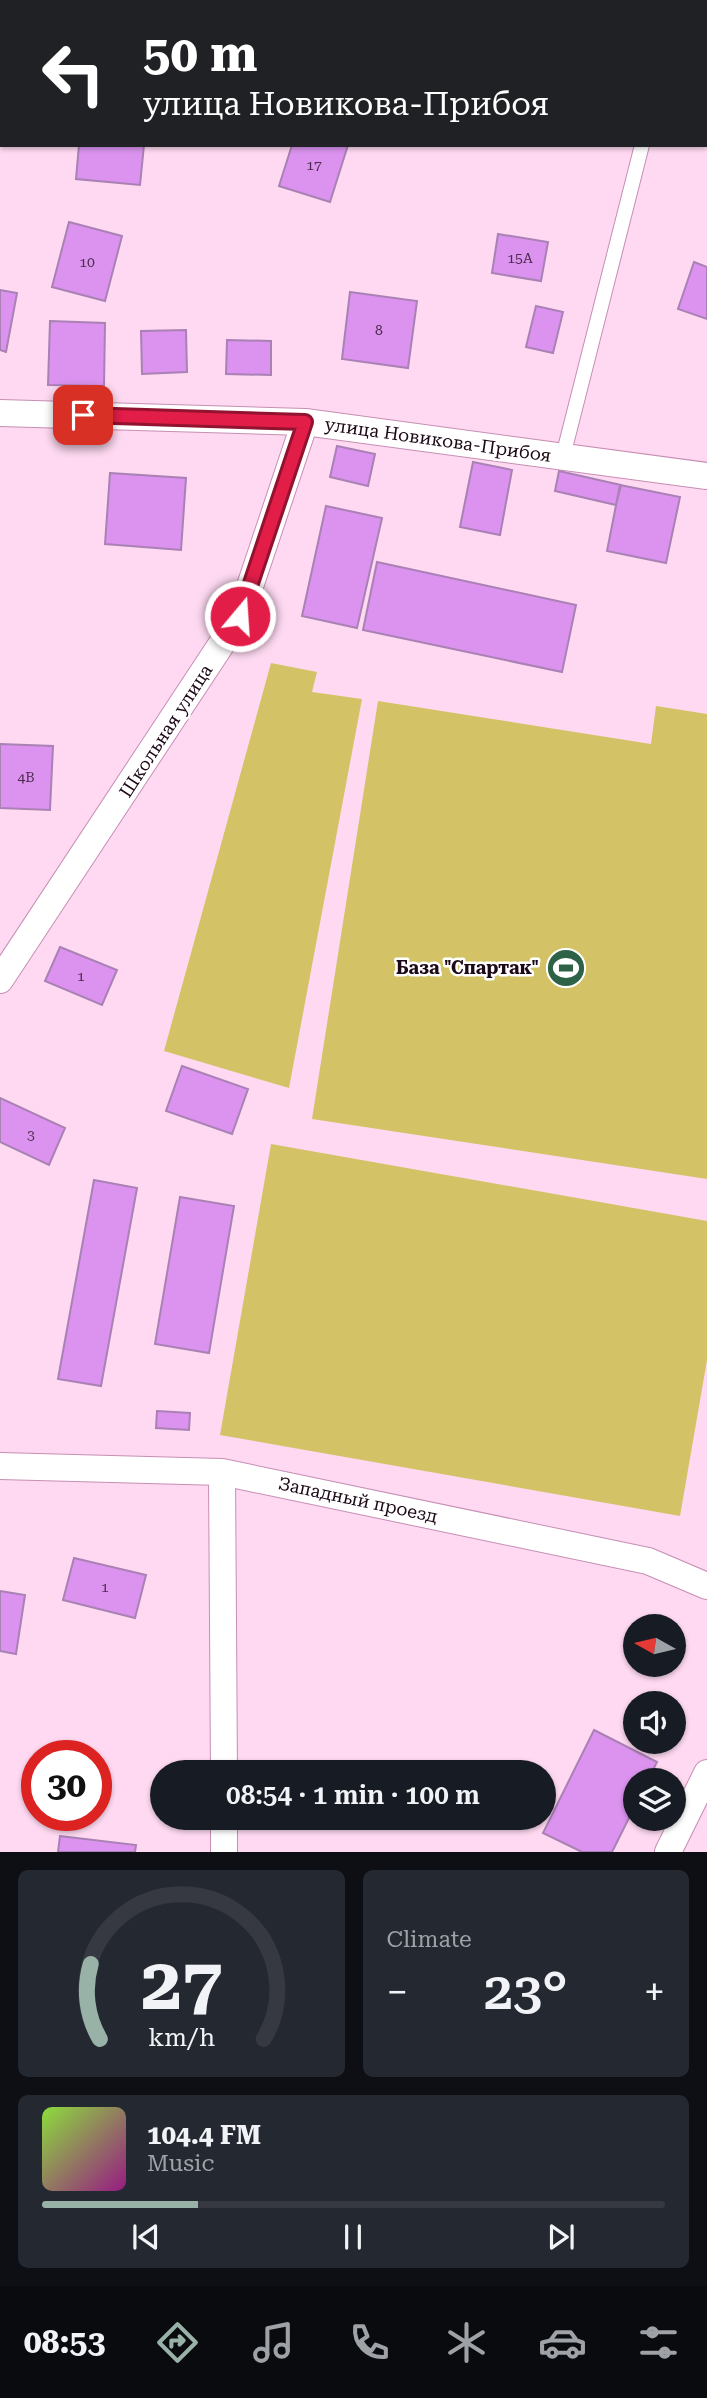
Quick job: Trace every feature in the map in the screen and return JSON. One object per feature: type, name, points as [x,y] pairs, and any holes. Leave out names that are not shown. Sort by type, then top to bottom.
[{"type":"street","name":"улица Новикова-Прибоя","points":[[0,412],[305,422],[707,476]]},
{"type":"street","name":"Школьная улица","points":[[0,980],[240,616],[305,422]]},
{"type":"street","name":"Западный проезд","points":[[0,1466],[222,1472],[648,1561],[707,1586]]},
{"type":"street","points":[[222,1472],[224,1760]]},
{"type":"street","points":[[668,1852],[707,1773]]},
{"type":"street","points":[[224,1830],[224,1852]]},
{"type":"lane","points":[[563,456],[641,147]]},
{"type":"shaded area","points":[[271,663],[317,672],[312,692],[362,699],[289,1088],[164,1051]]},
{"type":"shaded area","points":[[378,701],[651,744],[656,706],[707,714],[707,1179],[312,1119]]},
{"type":"shaded area","points":[[271,1144],[707,1221],[707,1360],[680,1516],[220,1435]]},
{"type":"building","points":[[79,147],[144,147],[140,185],[76,179]]},
{"type":"building","points":[[291,147],[347,147],[330,202],[279,186]]},
{"type":"building","points":[[69,222],[122,236],[105,301],[52,287]]},
{"type":"building","points":[[498,234],[548,242],[541,281],[492,273]]},
{"type":"building","points":[[694,262],[707,267],[707,319],[678,309]]},
{"type":"building","points":[[0,290],[17,293],[6,352],[0,350]]},
{"type":"building","points":[[350,292],[417,301],[408,368],[342,359]]},
{"type":"building","points":[[536,306],[563,312],[553,353],[526,347]]},
{"type":"building","points":[[50,321],[105,323],[104,386],[48,385]]},
{"type":"building","points":[[186,330],[187,372],[142,374],[141,331]]},
{"type":"building","points":[[227,340],[271,341],[271,375],[226,374]]},
{"type":"building","points":[[337,446],[375,454],[368,486],[330,477]]},
{"type":"building","points":[[473,462],[512,470],[500,535],[460,527]]},
{"type":"building","points":[[559,471],[621,485],[616,505],[555,491]]},
{"type":"building","points":[[110,473],[186,478],[181,550],[105,544]]},
{"type":"building","points":[[620,485],[680,497],[666,563],[607,551]]},
{"type":"building","points":[[326,506],[382,518],[357,628],[302,616]]},
{"type":"building","points":[[377,562],[576,605],[562,672],[363,630]]},
{"type":"building","points":[[0,744],[53,746],[50,810],[0,808]]},
{"type":"building","points":[[60,947],[117,970],[102,1005],[45,981]]},
{"type":"building","points":[[182,1066],[248,1089],[232,1134],[166,1111]]},
{"type":"building","points":[[0,1098],[65,1128],[49,1165],[0,1142]]},
{"type":"building","points":[[94,1180],[137,1188],[101,1386],[58,1379]]},
{"type":"building","points":[[180,1197],[234,1206],[209,1353],[155,1344]]},
{"type":"building","points":[[157,1411],[190,1413],[189,1430],[156,1428]]},
{"type":"building","points":[[74,1558],[146,1575],[135,1618],[63,1600]]},
{"type":"building","points":[[0,1591],[25,1595],[16,1654],[0,1651]]},
{"type":"building","points":[[594,1730],[623,1745],[623,1754],[641,1754],[657,1762],[654,1768],[623,1768],[623,1830],[612,1852],[582,1852],[543,1833],[544,1830],[556,1830],[556,1807]]},
{"type":"building","points":[[60,1836],[136,1845],[135,1852],[58,1852]]},
{"type":"place","name":"База \"Спартак\"","points":[[566,968]]},
{"type":"route","points":[[83,415],[305,422],[240,616]]}]
